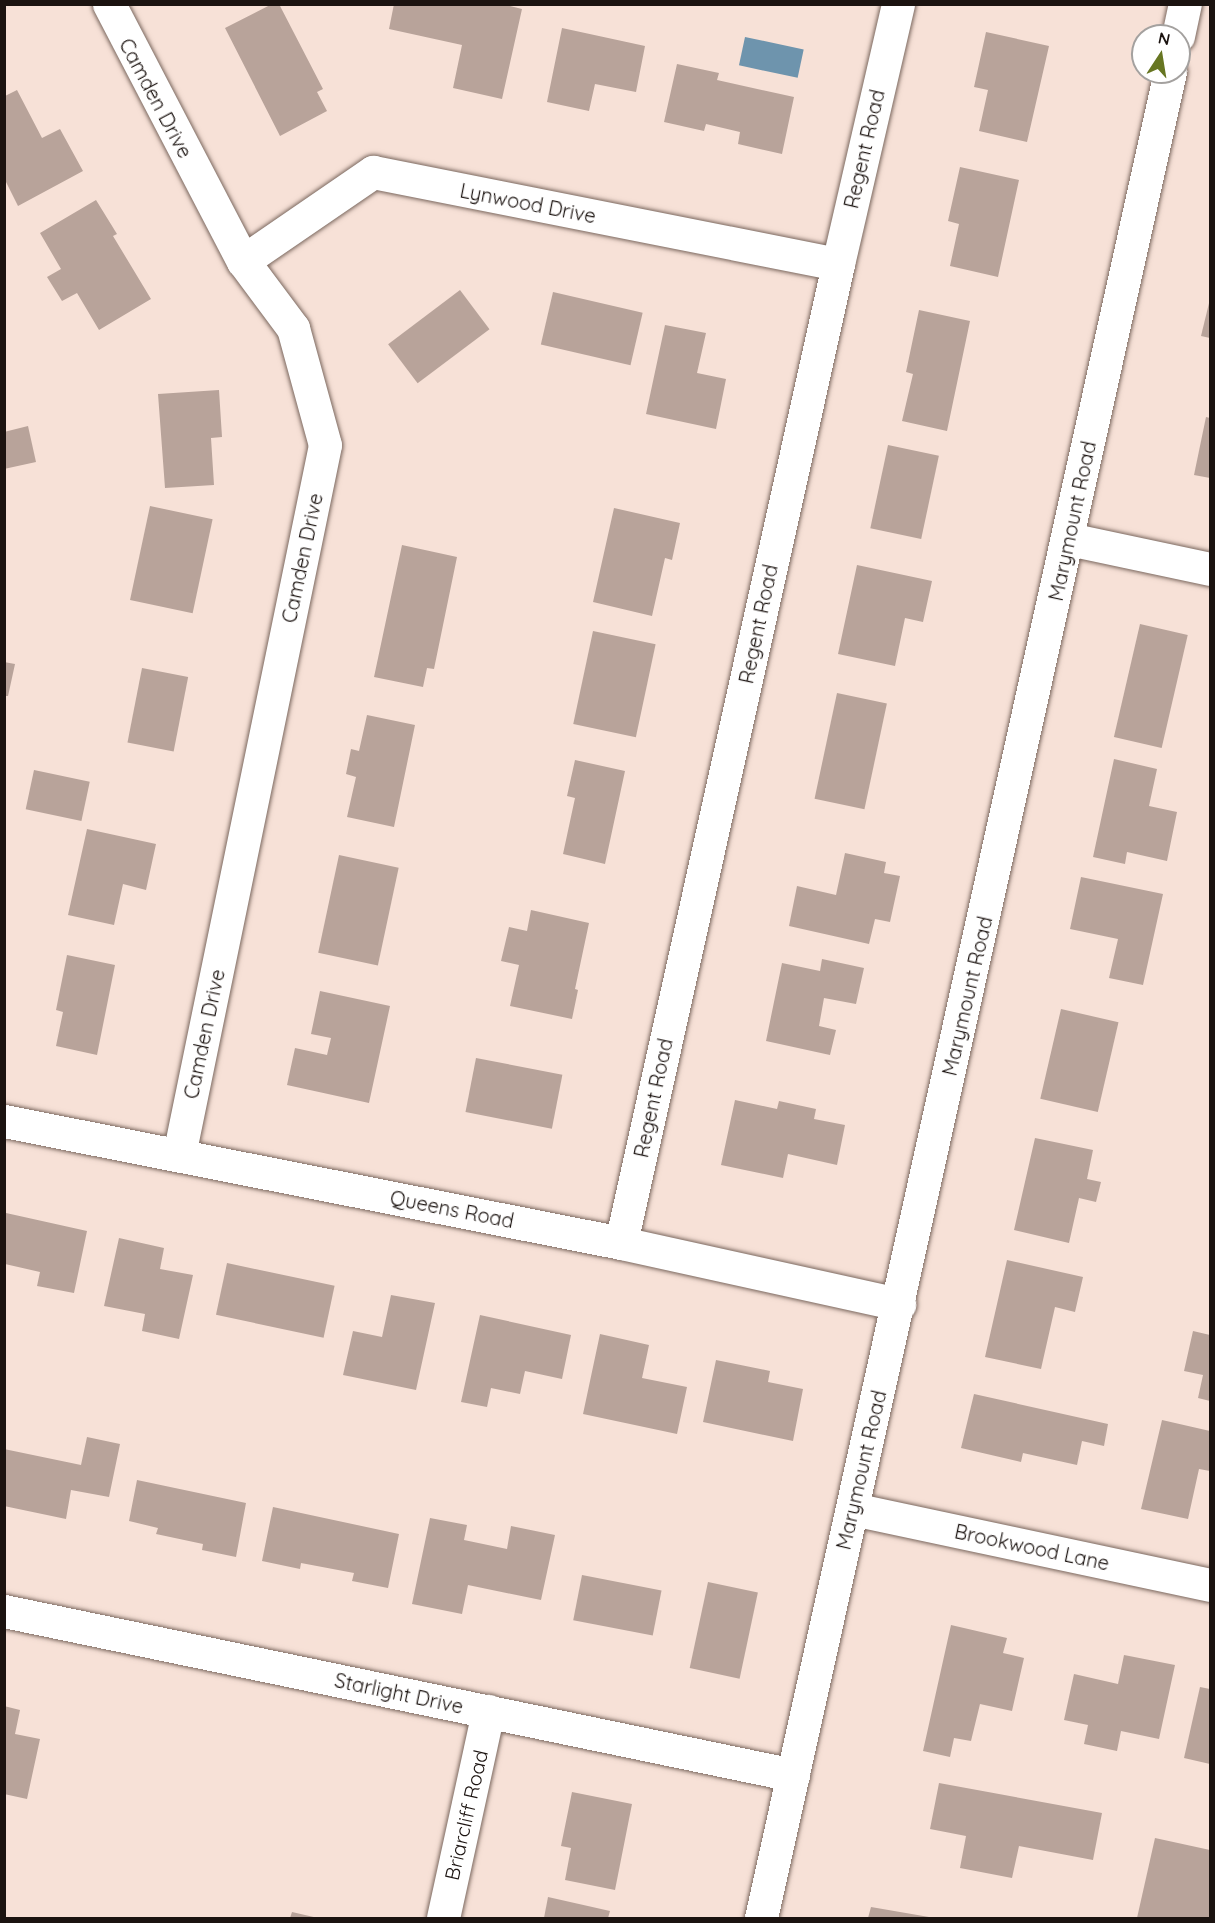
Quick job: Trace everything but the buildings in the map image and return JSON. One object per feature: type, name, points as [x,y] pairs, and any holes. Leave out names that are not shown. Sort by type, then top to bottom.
[{"type":"street","name":"Camden Drive","points":[[109,4],[243,261],[293,328],[325,445],[179,1155]]},
{"type":"street","name":"Regent Road","points":[[621,1243],[838,264],[898,4]]},
{"type":"street","points":[[1181,24],[1185,4]]},
{"type":"street","name":"Marymount Road","points":[[761,1918],[1069,538],[1167,84]]},
{"type":"street","name":"Lynwood Drive","points":[[243,261],[373,172],[838,264]]},
{"type":"street","points":[[1069,538],[1210,569]]},
{"type":"street","name":"Queens Road","points":[[4,1121],[621,1243],[898,1304]]},
{"type":"street","name":"Brookwood Lane","points":[[853,1509],[1210,1585]]},
{"type":"street","name":"Starlight Drive","points":[[4,1611],[793,1775]]},
{"type":"street","name":"Briarcliff Road","points":[[442,1918],[488,1711]]},
{"type":"water","points":[[745,37],[804,49],[798,78],[739,65]]}]
